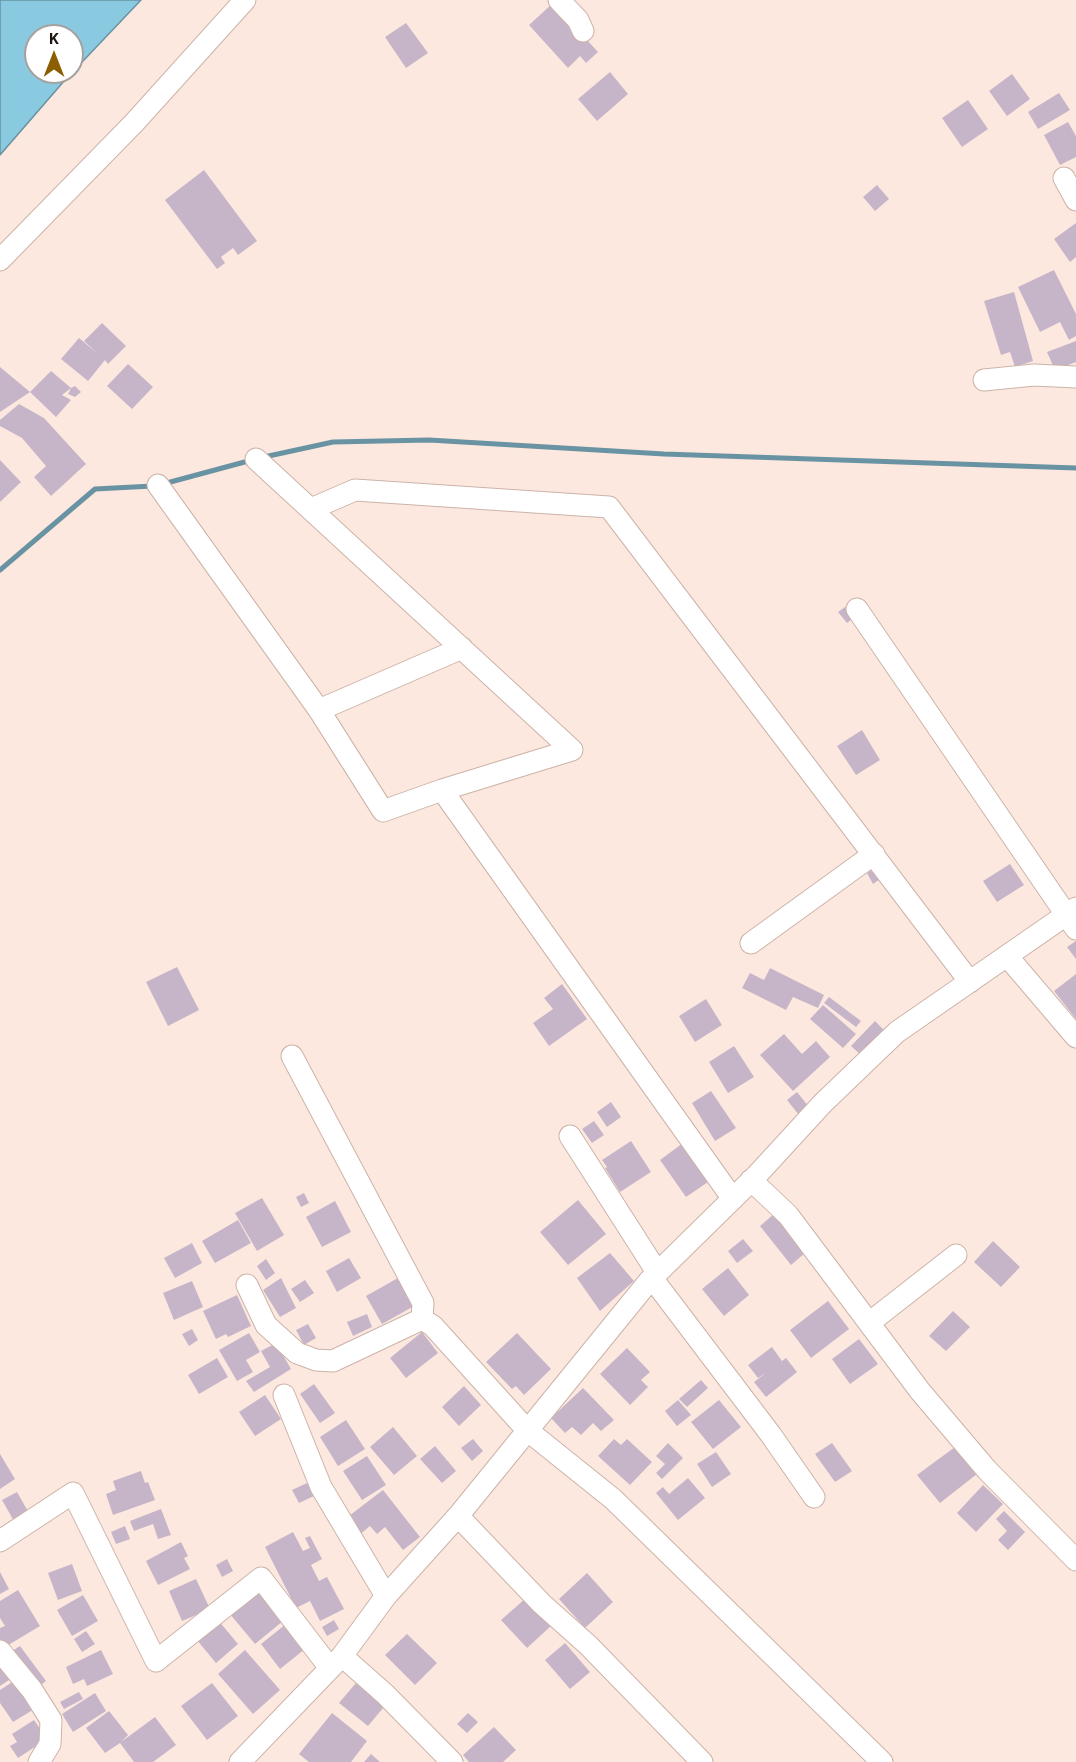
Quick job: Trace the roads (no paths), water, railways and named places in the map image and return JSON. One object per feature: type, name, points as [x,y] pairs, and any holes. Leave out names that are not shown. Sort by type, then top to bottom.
[{"type":"street","points":[[0,260],[134,123],[246,0]]},
{"type":"street","points":[[559,0],[578,21],[583,31]]},
{"type":"street","points":[[1064,178],[1076,200]]},
{"type":"street","points":[[984,380],[1034,375],[1076,377]]},
{"type":"street","points":[[158,486],[319,710],[383,811],[442,790],[572,750],[256,459]]},
{"type":"street","points":[[311,509],[356,490],[609,507],[970,982]]},
{"type":"street","points":[[240,1762],[336,1662],[386,1596],[458,1516],[655,1275],[733,1199],[823,1103],[897,1032],[1007,957],[1073,917],[857,609]]},
{"type":"street","points":[[319,710],[462,648]]},
{"type":"street","points":[[442,790],[733,1199]]},
{"type":"street","points":[[751,943],[874,854]]},
{"type":"street","points":[[1007,957],[1076,1037]]},
{"type":"street","points":[[292,1056],[423,1303],[422,1319]]},
{"type":"street","points":[[570,1136],[655,1275],[814,1497]]},
{"type":"street","points":[[751,1180],[788,1215],[920,1391],[987,1470],[1076,1560]]},
{"type":"street","points":[[869,1323],[956,1255]]},
{"type":"street","points":[[247,1285],[266,1324],[297,1353],[316,1360],[333,1361],[422,1319]]},
{"type":"street","points":[[422,1319],[433,1326],[527,1430],[613,1499],[882,1762]]},
{"type":"street","points":[[284,1395],[321,1487],[386,1596]]},
{"type":"street","points":[[0,1541],[74,1493],[156,1661],[261,1578],[336,1662],[386,1694],[452,1762]]},
{"type":"street","points":[[458,1516],[542,1604],[588,1645],[702,1762]]},
{"type":"street","points":[[0,1651],[32,1690],[51,1720],[50,1744],[39,1762]]},
{"type":"water","points":[[0,0],[141,0],[84,60],[84,24],[24,24],[24,84],[62,84],[0,155]]},
{"type":"waterway","points":[[264,457],[333,442],[429,440],[664,454],[1076,468]]},
{"type":"waterway","points":[[163,484],[252,460]]},
{"type":"waterway","points":[[0,570],[95,489],[153,486]]}]
